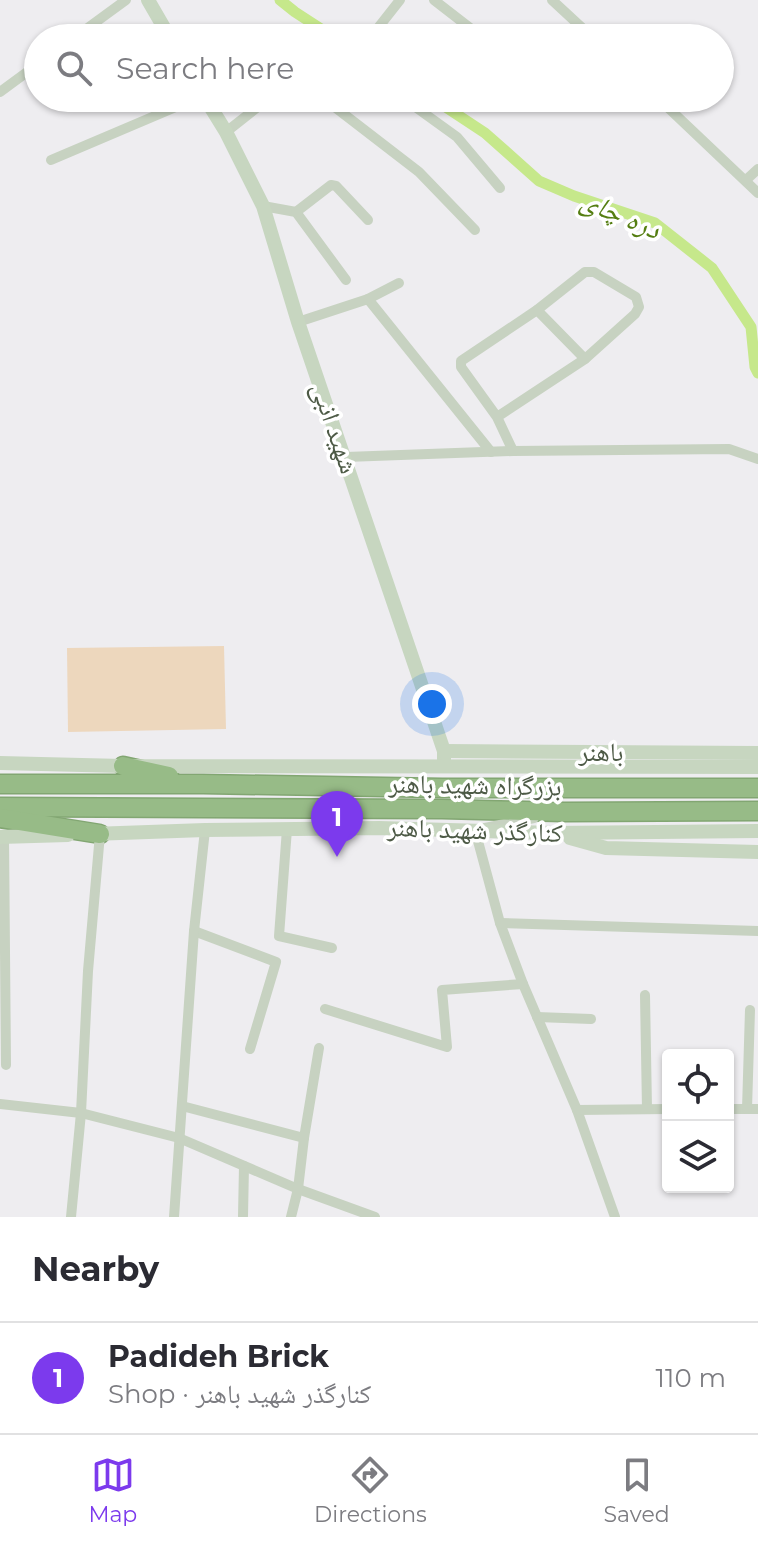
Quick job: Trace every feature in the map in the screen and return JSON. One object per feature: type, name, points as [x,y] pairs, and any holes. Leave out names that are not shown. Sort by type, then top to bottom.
[{"type":"highway","points":[[123,766],[203,784]]},
{"type":"highway","name":"بزرگراه شهید باهنر","points":[[0,784],[758,788]]},
{"type":"highway","name":"بزرگراه شهید باهنر","points":[[0,807],[758,811]]},
{"type":"highway","points":[[0,818],[100,834]]},
{"type":"main road","points":[[148,0],[162,24]]},
{"type":"main road","name":"شهید انبی","points":[[214,112],[263,206],[298,322],[346,457],[444,758]]},
{"type":"main road","name":"باهنر","points":[[444,758],[758,753]]},
{"type":"main road","points":[[0,763],[123,766],[444,758],[758,767]]},
{"type":"main road","name":"کنارگذر شهید باهنر","points":[[2,837],[379,828],[554,833],[758,831]]},
{"type":"main road","points":[[554,833],[606,848],[758,852]]},
{"type":"street","points":[[93,24],[126,0]]},
{"type":"street","points":[[381,24],[400,0]]},
{"type":"street","points":[[434,0],[465,24]]},
{"type":"street","points":[[552,0],[578,24]]},
{"type":"street","points":[[0,92],[24,74]]},
{"type":"street","points":[[51,160],[164,112]]},
{"type":"street","points":[[226,132],[251,112]]},
{"type":"street","points":[[341,112],[419,172],[475,230]]},
{"type":"street","points":[[422,112],[457,137],[500,188]]},
{"type":"street","points":[[673,112],[758,193]]},
{"type":"street","points":[[746,180],[758,169]]},
{"type":"street","points":[[296,212],[331,185],[336,186],[368,220]]},
{"type":"street","points":[[263,206],[296,212],[346,280]]},
{"type":"street","points":[[497,417],[585,359],[635,314],[639,307],[636,297],[585,272],[537,310],[461,361],[461,367],[497,417],[513,451]]},
{"type":"street","points":[[298,322],[368,299],[399,283]]},
{"type":"street","points":[[368,299],[491,452]]},
{"type":"street","points":[[537,310],[585,359]]},
{"type":"street","points":[[346,457],[513,451],[729,449],[758,459]]},
{"type":"street","points":[[564,812],[475,830],[500,923],[577,1110],[615,1217]]},
{"type":"street","points":[[287,829],[279,936],[332,948]]},
{"type":"street","points":[[174,1217],[194,931],[205,830]]},
{"type":"street","points":[[71,1217],[100,834]]},
{"type":"street","points":[[2,837],[6,1065]]},
{"type":"street","points":[[500,923],[758,931]]},
{"type":"street","points":[[194,931],[276,962],[250,1049]]},
{"type":"street","points":[[325,1009],[447,1047],[442,990],[523,984]]},
{"type":"street","points":[[645,995],[647,1109]]},
{"type":"street","points":[[750,1010],[753,1109]]},
{"type":"street","points":[[537,1017],[591,1019]]},
{"type":"street","points":[[291,1217],[319,1048]]},
{"type":"street","points":[[0,1104],[81,1113],[179,1138],[356,1213],[375,1217]]},
{"type":"street","points":[[182,1106],[304,1138]]},
{"type":"street","points":[[577,1110],[662,1109]]},
{"type":"street","points":[[243,1216],[244,1166]]},
{"type":"shaded area","points":[[224,646],[226,729],[68,732],[67,648]]},
{"type":"waterway","name":"دره چای","points":[[280,0],[313,24]]},
{"type":"waterway","name":"دره چای","points":[[453,112],[485,133],[539,181],[655,223],[712,268],[751,327],[758,373]]},
{"type":"place","name":"Padideh Brick","points":[[337,857]]}]
